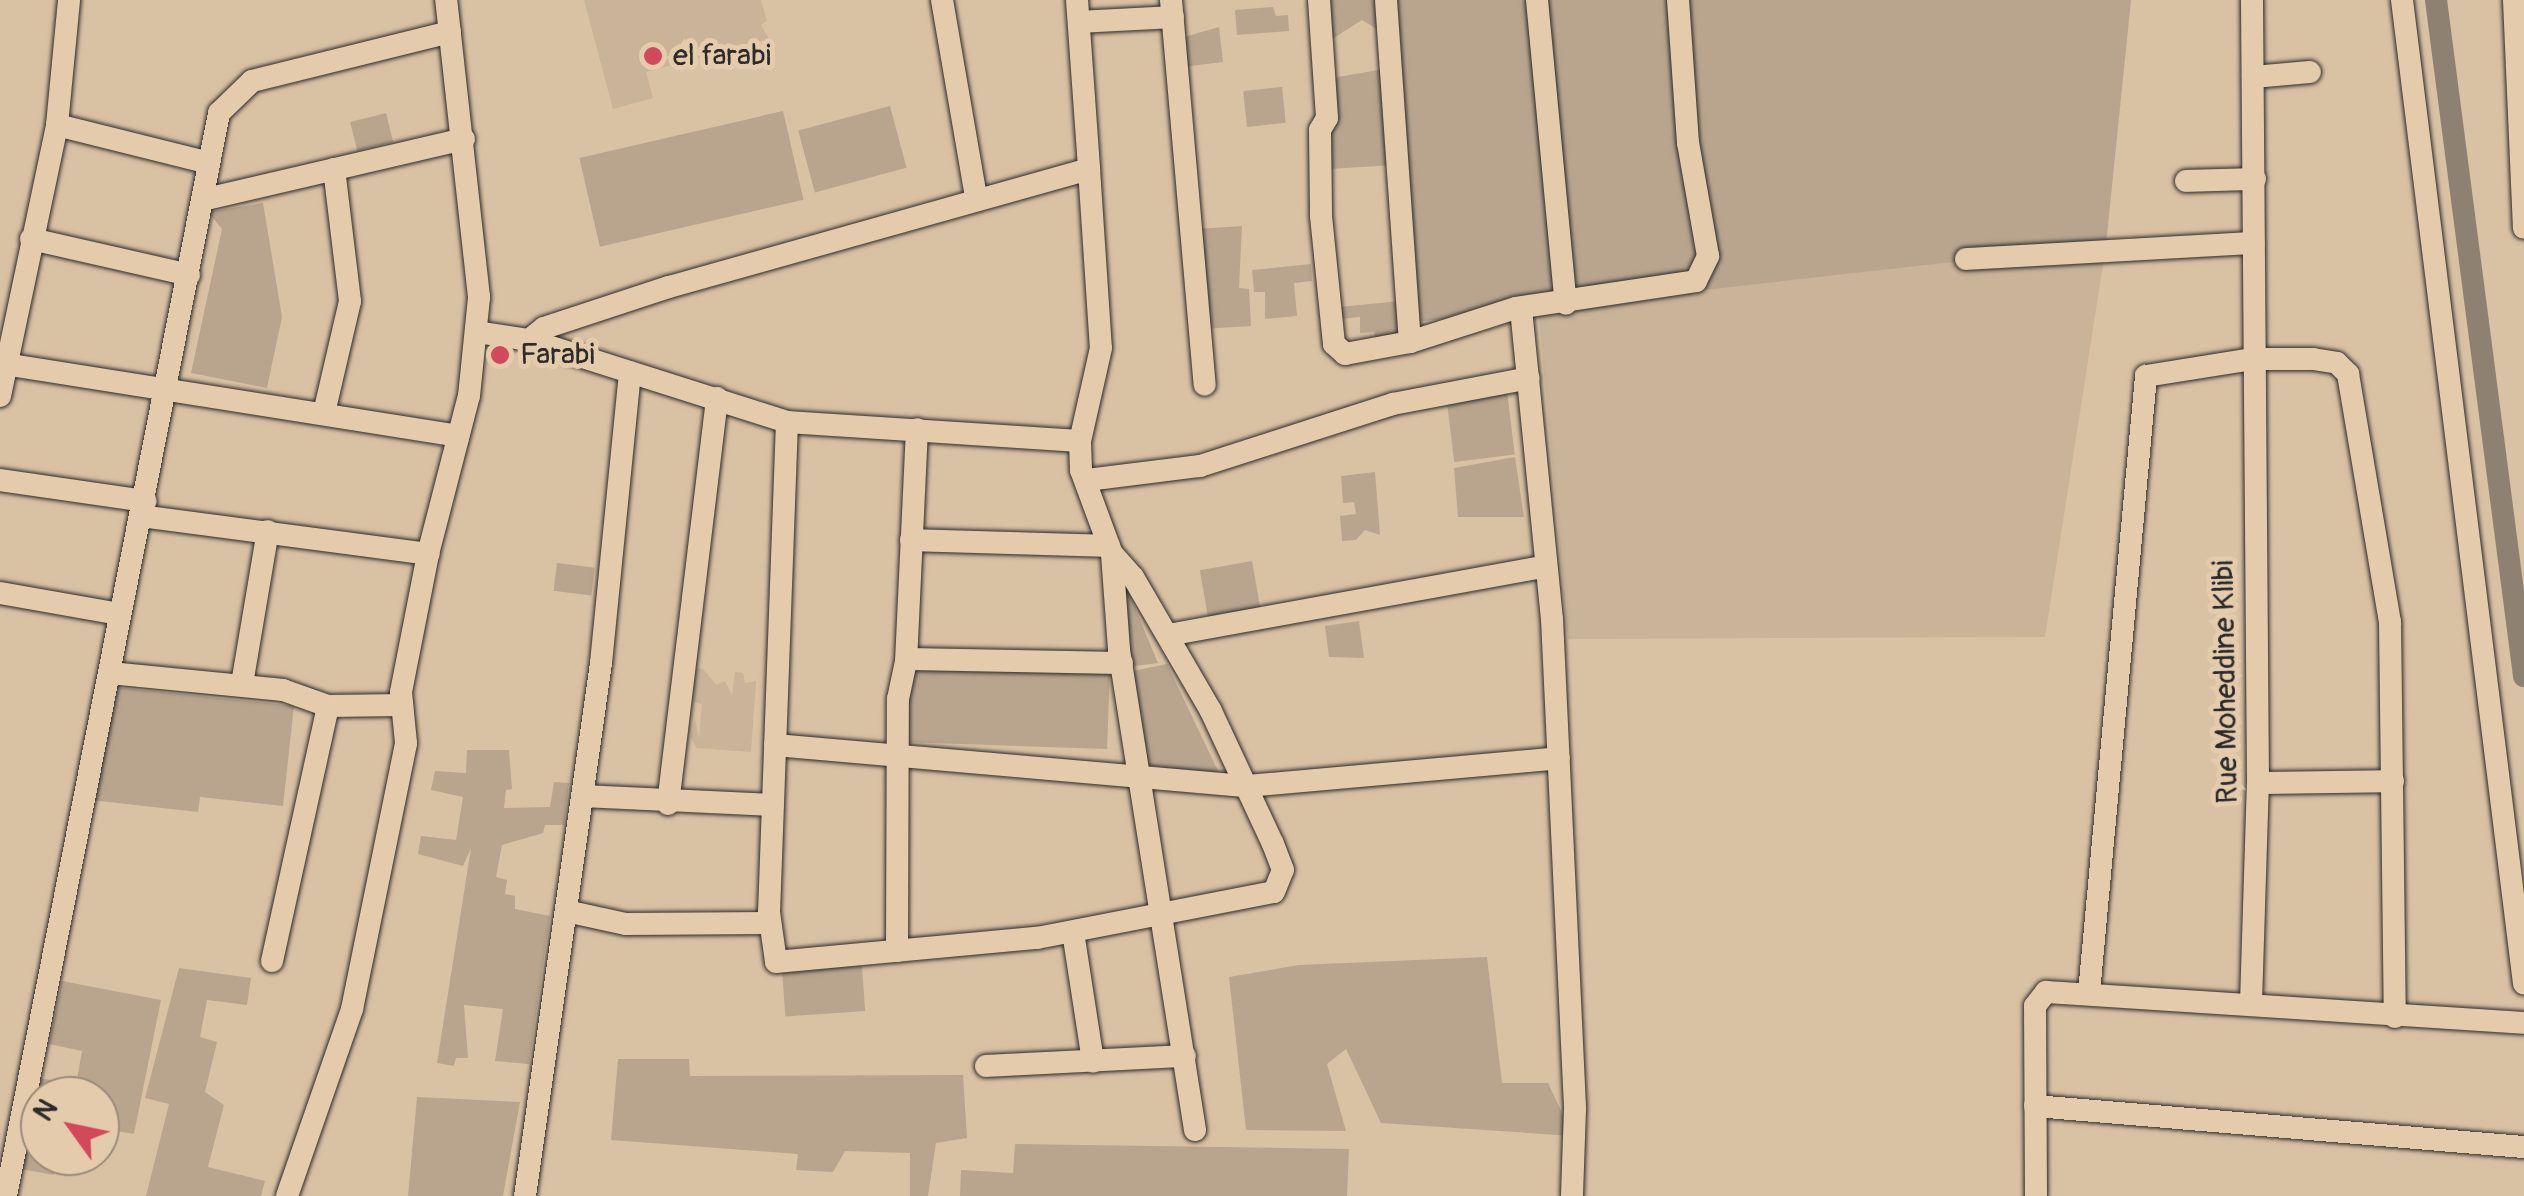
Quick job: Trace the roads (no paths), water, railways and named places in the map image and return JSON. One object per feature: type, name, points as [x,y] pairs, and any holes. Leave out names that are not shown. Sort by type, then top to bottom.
[{"type":"street","points":[[0,396],[57,126],[69,0]]},
{"type":"street","points":[[286,1196],[352,1009],[406,743],[401,704],[428,554],[458,436],[477,332],[464,140],[446,0]]},
{"type":"street","points":[[942,0],[976,197]]},
{"type":"street","points":[[1319,0],[1326,118],[1320,130],[1321,216],[1334,344],[1344,354],[1410,342],[1521,309],[1696,280],[1707,269],[1688,142],[1678,0]]},
{"type":"street","points":[[1386,0],[1410,342]]},
{"type":"street","points":[[1537,0],[1566,304]]},
{"type":"street","name":"Rue Moheddine Klibi","points":[[2251,1003],[2258,783],[2252,0]]},
{"type":"street","points":[[2402,0],[2524,983]]},
{"type":"street","points":[[2514,0],[2524,228]]},
{"type":"street","points":[[1196,1130],[1144,780],[1122,663],[1110,550],[1087,480],[1080,441],[1101,348],[1078,11],[1172,8],[1205,385]]},
{"type":"street","points":[[6,1196],[119,614],[170,386],[205,162],[219,113],[252,81],[450,32]]},
{"type":"street","points":[[2253,77],[2310,72]]},
{"type":"street","points":[[57,126],[205,162]]},
{"type":"street","points":[[202,200],[464,140]]},
{"type":"street","points":[[324,414],[350,301],[334,169]]},
{"type":"street","points":[[529,340],[544,328],[669,287],[976,197],[1089,169]]},
{"type":"street","points":[[2186,181],[2255,179]]},
{"type":"street","points":[[31,239],[189,275]]},
{"type":"street","points":[[1966,259],[2254,243]]},
{"type":"street","points":[[1521,309],[1546,566],[1559,758],[1574,1108],[1572,1196]]},
{"type":"street","points":[[477,332],[529,340],[787,422],[1080,441]]},
{"type":"street","points":[[2089,994],[2146,376],[2252,359],[2313,359],[2336,363],[2348,374],[2390,622],[2396,1017]]},
{"type":"street","points":[[4,364],[170,386],[458,436]]},
{"type":"street","points":[[525,1196],[583,796],[630,372]]},
{"type":"street","points":[[1087,480],[1200,466],[1393,404],[1529,378]]},
{"type":"street","points":[[668,804],[717,398]]},
{"type":"street","points":[[787,422],[769,924],[776,962],[1073,932],[1164,918],[1267,896],[1282,881],[1278,857],[1247,786],[1168,634],[1110,550]]},
{"type":"street","points":[[897,950],[902,756],[898,699],[907,658],[917,428]]},
{"type":"street","points":[[0,480],[268,531],[428,554]]},
{"type":"street","points":[[242,684],[268,531]]},
{"type":"street","points":[[911,540],[1110,550]]},
{"type":"street","points":[[1168,634],[1546,566]]},
{"type":"street","points":[[0,593],[119,614]]},
{"type":"street","points":[[907,658],[1122,663]]},
{"type":"street","points":[[110,673],[242,684],[328,706],[401,704]]},
{"type":"street","points":[[272,961],[328,706]]},
{"type":"street","points":[[775,745],[1247,786],[1559,758]]},
{"type":"street","points":[[2258,783],[2393,781]]},
{"type":"street","points":[[583,796],[668,804],[773,805]]},
{"type":"street","points":[[566,911],[626,924],[769,924]]},
{"type":"street","points":[[1073,932],[1093,1061]]},
{"type":"street","points":[[2036,1196],[2036,1002],[2046,992],[2251,1003],[2396,1017],[2524,1022]]},
{"type":"street","points":[[986,1066],[1186,1056]]},
{"type":"street","points":[[2035,1106],[2524,1147]]},
{"type":"waterway","points":[[2436,0],[2524,676]]},
{"type":"place","name":"el farabi","points":[[653,56]]},
{"type":"place","name":"Farabi","points":[[500,355]]}]
